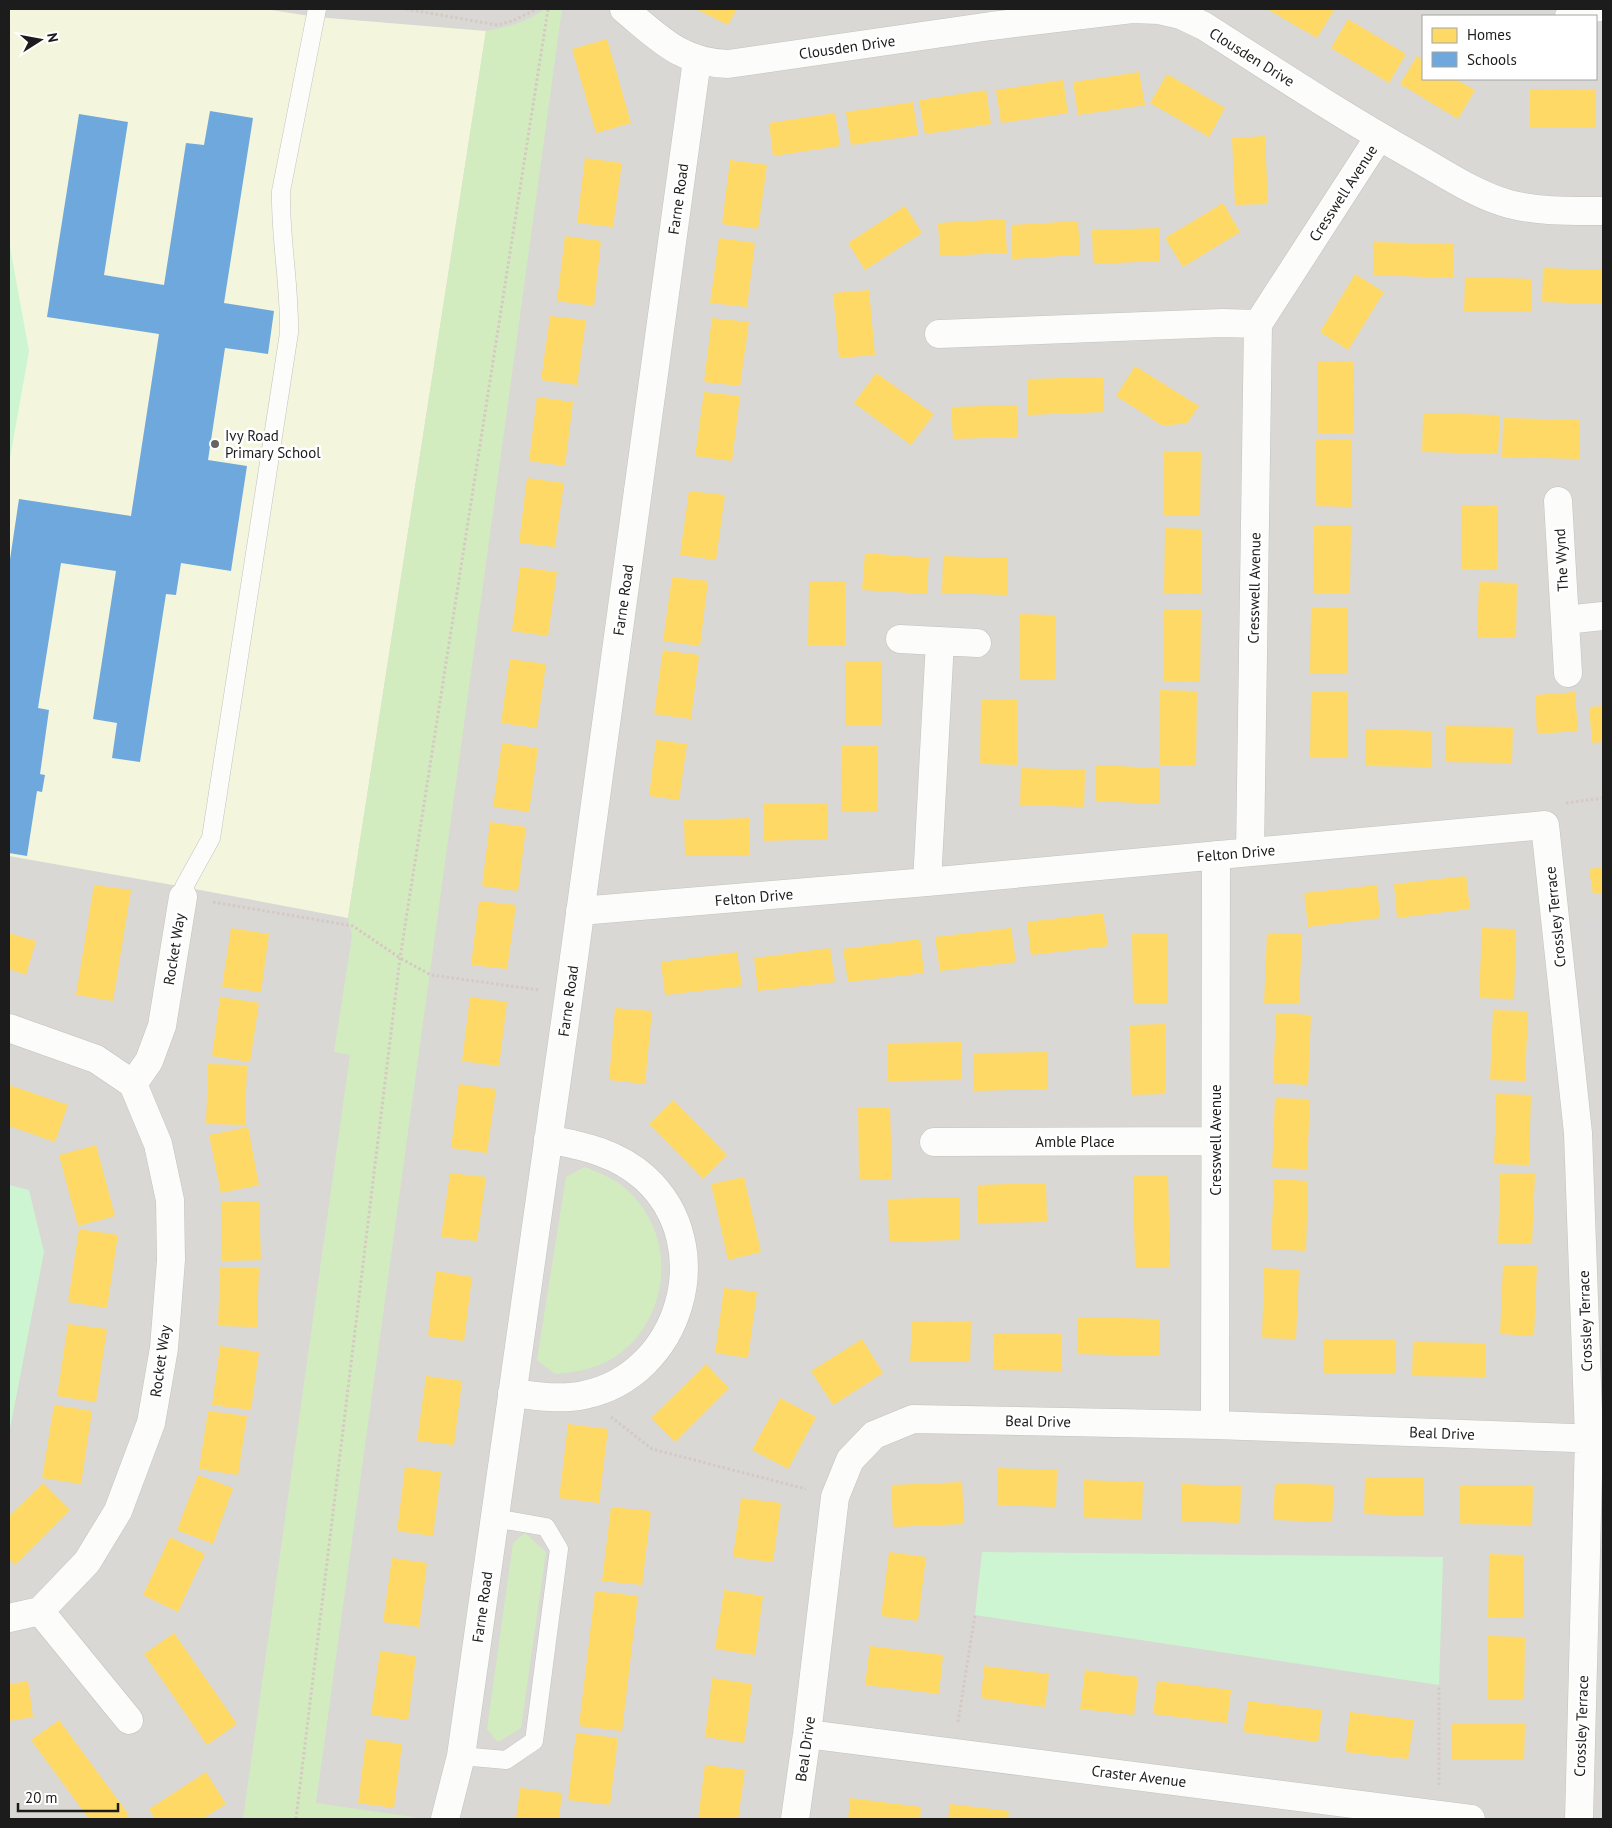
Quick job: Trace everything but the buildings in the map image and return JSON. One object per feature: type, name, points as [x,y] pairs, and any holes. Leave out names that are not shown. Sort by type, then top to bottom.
[{"type":"street","name":"Clousden Drive","points":[[624,9],[666,44],[682,54],[710,63],[745,62],[990,18],[1132,9],[1159,10],[1181,15],[1204,26],[1379,137],[1476,192],[1507,203],[1530,208],[1603,211]]},
{"type":"street","name":"Farne Road","points":[[444,1819],[460,1756],[569,994],[697,60]]},
{"type":"street","name":"Cresswell Avenue","points":[[1250,852],[1258,324],[1379,137]]},
{"type":"street","points":[[939,334],[1222,323],[1258,324]]},
{"type":"street","name":"The Wynd","points":[[1558,501],[1568,673]]},
{"type":"street","points":[[1565,620],[1603,616]]},
{"type":"street","points":[[900,639],[977,643]]},
{"type":"street","points":[[928,882],[940,641]]},
{"type":"street","name":"Felton Drive","points":[[580,911],[928,882],[1545,824]]},
{"type":"street","name":"Crossley Terrace","points":[[1545,824],[1578,1133],[1596,1438],[1579,1819]]},
{"type":"street","name":"Cresswell Avenue","points":[[1215,1425],[1216,855]]},
{"type":"street","name":"Rocket Way","points":[[40,1611],[87,1562],[118,1512],[151,1423],[164,1348],[170,1260],[170,1200],[158,1144],[134,1084],[149,1061],[162,1026],[183,896]]},
{"type":"street","points":[[9,1028],[96,1059],[134,1084]]},
{"type":"street","points":[[512,1393],[545,1397],[583,1396],[608,1387],[634,1372],[652,1355],[668,1334],[680,1304],[684,1267],[680,1237],[673,1218],[660,1196],[646,1179],[628,1164],[608,1154],[582,1146],[548,1140]]},
{"type":"street","name":"Amble Place","points":[[934,1142],[1215,1141]]},
{"type":"street","name":"Beal Drive","points":[[795,1819],[835,1497],[850,1460],[874,1435],[913,1419],[1215,1425],[1596,1438]]},
{"type":"street","points":[[9,1618],[40,1611],[130,1720]]},
{"type":"street","name":"Craster Avenue","points":[[807,1734],[1471,1819]]},
{"type":"lane","points":[[183,896],[184,887],[211,838],[289,333],[290,309],[280,218],[281,191],[317,9]]},
{"type":"lane","points":[[1564,15],[1603,12]]},
{"type":"lane","points":[[460,1756],[506,1760],[534,1741],[559,1549],[546,1527],[494,1518]]},
{"type":"path","points":[[406,9],[497,25],[512,21],[537,9]]},
{"type":"path","points":[[296,1819],[400,958],[548,9]]},
{"type":"path","points":[[183,896],[354,926],[400,958],[431,975],[569,994]]},
{"type":"path","points":[[583,1396],[652,1448],[835,1497]]},
{"type":"path","points":[[954,1752],[975,1615]]},
{"type":"path","points":[[1438,1815],[1439,1685]]},
{"type":"shaded area","points":[[9,9],[1603,9],[1603,1819],[9,1819]]},
{"type":"shaded area","name":"Ivy Road Primary School","points":[[9,9],[265,9],[316,17],[486,31],[348,918],[9,856]]},
{"type":"shaded area","points":[[1583,917],[1603,918],[1603,989],[1588,988]]},
{"type":"green space","points":[[545,9],[562,9],[316,1803],[419,1818],[243,1819],[350,1055],[334,1052],[352,936],[348,918],[486,31],[517,23]]},
{"type":"green space","points":[[9,247],[29,351],[9,464]]},
{"type":"green space","points":[[585,1167],[610,1178],[622,1186],[633,1196],[647,1215],[657,1236],[661,1259],[660,1282],[655,1304],[646,1325],[631,1343],[613,1358],[599,1365],[578,1371],[555,1374],[537,1360],[566,1177]]},
{"type":"green space","points":[[9,1185],[29,1190],[44,1252],[9,1434]]},
{"type":"green space","points":[[525,1533],[546,1552],[521,1728],[498,1742],[487,1729],[513,1543]]},
{"type":"green space","points":[[982,1552],[1443,1557],[1439,1685],[975,1615]]},
{"type":"place","name":"Ivy Road Primary School","points":[[215,444]]}]
